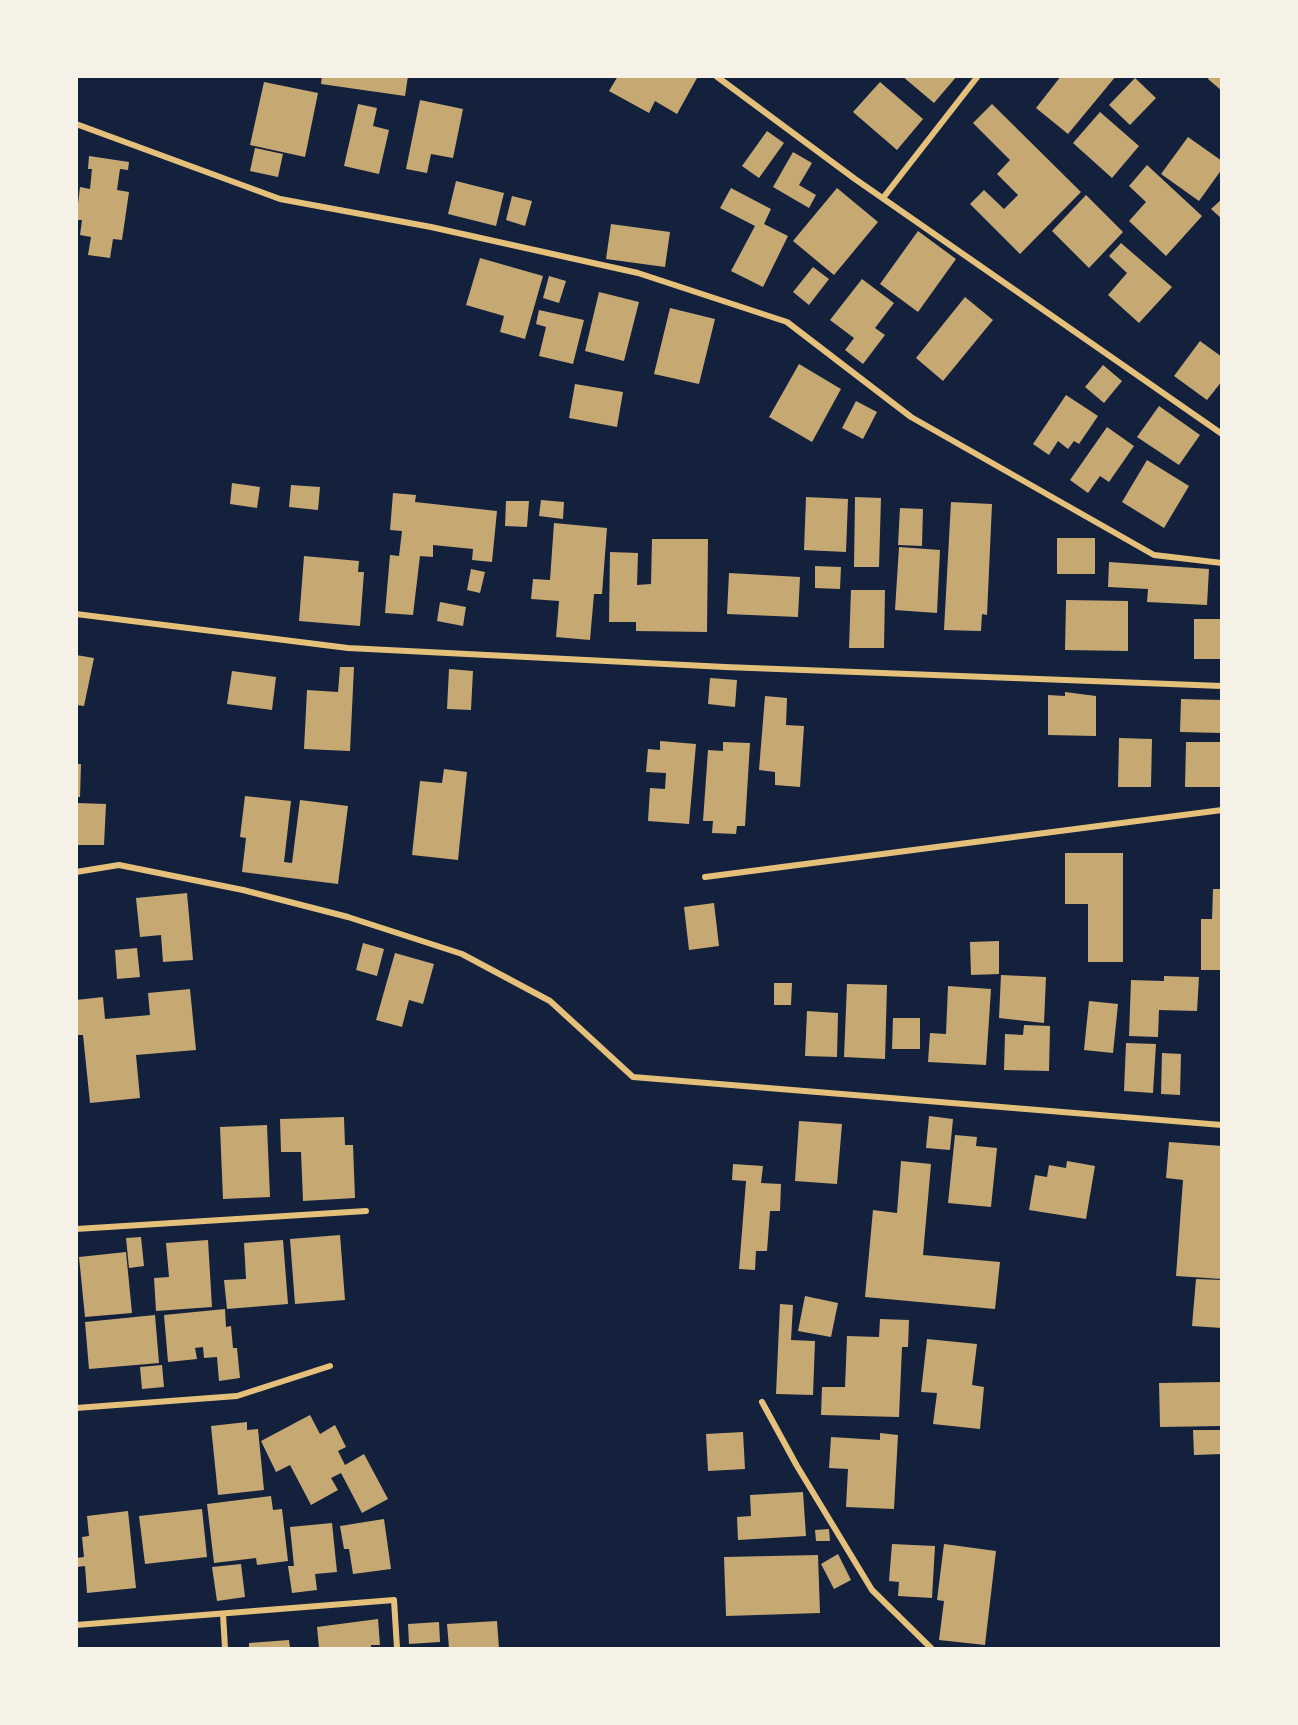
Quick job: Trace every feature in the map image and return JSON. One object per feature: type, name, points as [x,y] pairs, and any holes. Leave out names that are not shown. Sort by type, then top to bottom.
[{"type":"street","points":[[716,76],[883,198],[1221,434]]},
{"type":"street","points":[[883,198],[978,76]]},
{"type":"street","points":[[76,123],[280,199],[431,227],[638,273],[787,322],[911,417],[1154,555],[1221,563]]},
{"type":"street","points":[[76,614],[348,648],[748,668],[1221,686]]},
{"type":"street","points":[[705,877],[1221,810]]},
{"type":"street","points":[[76,872],[119,865],[243,890],[348,916],[462,954],[550,1001],[633,1077],[1221,1125]]},
{"type":"street","points":[[76,1229],[366,1211]]},
{"type":"street","points":[[76,1408],[237,1396],[330,1366]]},
{"type":"street","points":[[762,1402],[813,1494],[872,1590],[931,1648]]},
{"type":"street","points":[[76,1625],[394,1600],[398,1648]]},
{"type":"street","points":[[223,1614],[225,1648]]},
{"type":"building","points":[[322,76],[408,76],[405,96],[321,84]]},
{"type":"building","points":[[618,76],[694,76],[697,78],[677,114],[655,101],[649,113],[609,91]]},
{"type":"building","points":[[902,76],[957,76],[934,103]]},
{"type":"building","points":[[1061,76],[1116,76],[1068,134],[1036,108]]},
{"type":"building","points":[[1210,76],[1222,76],[1222,91],[1208,79]]},
{"type":"building","points":[[1135,78],[1156,98],[1130,125],[1109,105]]},
{"type":"building","points":[[264,82],[318,93],[305,157],[250,145]]},
{"type":"building","points":[[880,82],[923,119],[897,150],[853,112]]},
{"type":"building","points":[[420,100],[463,109],[453,158],[431,154],[427,173],[406,169]]},
{"type":"building","points":[[358,104],[377,108],[373,126],[389,130],[379,174],[344,166]]},
{"type":"building","points":[[992,104],[1081,192],[1020,254],[970,204],[984,190],[1004,209],[1018,195],[997,174],[1010,160],[973,123]]},
{"type":"building","points":[[1100,112],[1139,146],[1112,178],[1073,143]]},
{"type":"building","points":[[767,131],[784,143],[759,178],[742,166]]},
{"type":"building","points":[[1188,137],[1222,161],[1222,169],[1199,201],[1161,174]]},
{"type":"building","points":[[255,148],[283,154],[278,177],[250,171]]},
{"type":"building","points":[[793,152],[812,163],[799,185],[816,195],[809,208],[773,187]]},
{"type":"building","points":[[89,156],[129,162],[128,170],[120,169],[117,190],[129,192],[122,240],[113,239],[110,258],[88,255],[91,237],[80,235],[82,220],[76,220],[80,187],[90,189],[92,169],[88,169]]},
{"type":"building","points":[[1147,165],[1202,216],[1166,256],[1129,221],[1146,202],[1129,186]]},
{"type":"building","points":[[456,181],[504,193],[496,226],[448,214]]},
{"type":"building","points":[[731,188],[771,209],[764,224],[788,236],[763,287],[731,271],[755,226],[720,208]]},
{"type":"building","points":[[837,188],[878,222],[834,275],[793,241]]},
{"type":"building","points":[[1086,195],[1123,232],[1089,268],[1052,231]]},
{"type":"building","points":[[512,196],[532,201],[525,226],[506,220]]},
{"type":"building","points":[[1222,199],[1222,219],[1211,209]]},
{"type":"building","points":[[611,224],[670,232],[665,267],[606,259]]},
{"type":"building","points":[[918,231],[956,259],[918,312],[880,284]]},
{"type":"building","points":[[1121,243],[1172,287],[1139,323],[1108,295],[1127,273],[1109,256]]},
{"type":"building","points":[[480,258],[543,276],[525,339],[500,332],[504,316],[466,305]]},
{"type":"building","points":[[813,267],[829,279],[809,305],[793,292]]},
{"type":"building","points":[[549,276],[566,281],[559,303],[543,298]]},
{"type":"building","points":[[862,279],[894,303],[875,328],[885,335],[863,364],[845,350],[854,338],[830,320]]},
{"type":"building","points":[[599,292],[639,302],[624,361],[585,351]]},
{"type":"building","points":[[965,297],[993,320],[943,381],[916,358]]},
{"type":"building","points":[[670,308],[715,319],[699,384],[654,374]]},
{"type":"building","points":[[539,310],[584,320],[573,364],[539,356],[546,327],[536,324]]},
{"type":"building","points":[[1200,341],[1222,357],[1222,381],[1207,400],[1174,376]]},
{"type":"building","points":[[799,364],[841,389],[812,442],[769,417]]},
{"type":"building","points":[[1103,365],[1122,381],[1104,403],[1085,387]]},
{"type":"building","points":[[575,384],[623,392],[617,427],[569,418]]},
{"type":"building","points":[[1066,395],[1098,416],[1079,444],[1074,441],[1068,449],[1058,441],[1049,455],[1033,444]]},
{"type":"building","points":[[856,401],[877,412],[863,439],[842,428]]},
{"type":"building","points":[[1159,406],[1200,435],[1179,465],[1137,437]]},
{"type":"building","points":[[1107,427],[1134,446],[1109,482],[1100,476],[1088,493],[1070,480]]},
{"type":"building","points":[[1147,460],[1189,486],[1164,528],[1122,502]]},
{"type":"building","points":[[232,483],[260,487],[257,508],[230,504]]},
{"type":"building","points":[[291,485],[320,487],[318,510],[289,507]]},
{"type":"building","points":[[393,493],[416,495],[415,502],[497,511],[492,562],[472,560],[473,549],[433,545],[433,557],[420,556],[413,615],[385,613],[390,555],[399,556],[402,531],[390,530]]},
{"type":"building","points":[[806,497],[848,499],[846,552],[804,550]]},
{"type":"building","points":[[855,497],[881,498],[879,567],[854,567]]},
{"type":"building","points":[[541,500],[564,502],[563,519],[539,516]]},
{"type":"building","points":[[506,501],[529,501],[527,527],[505,526]]},
{"type":"building","points":[[951,502],[992,504],[987,615],[982,614],[981,631],[944,630]]},
{"type":"building","points":[[900,508],[923,509],[922,546],[898,545]]},
{"type":"building","points":[[554,523],[607,528],[602,594],[594,594],[590,640],[556,637],[559,601],[531,599],[533,579],[550,580]]},
{"type":"building","points":[[1057,538],[1095,538],[1095,574],[1057,574]]},
{"type":"building","points":[[652,539],[708,539],[707,632],[636,631],[636,622],[609,622],[610,552],[638,553],[637,585],[651,584]]},
{"type":"building","points":[[899,547],[940,550],[937,613],[895,610]]},
{"type":"building","points":[[304,556],[359,561],[358,572],[364,572],[360,626],[299,621]]},
{"type":"building","points":[[1109,562],[1209,569],[1207,605],[1147,602],[1148,589],[1108,587]]},
{"type":"building","points":[[815,566],[841,567],[840,589],[815,588]]},
{"type":"building","points":[[471,569],[485,572],[480,593],[467,590]]},
{"type":"building","points":[[729,573],[800,577],[798,617],[727,614]]},
{"type":"building","points":[[851,590],[885,590],[884,648],[849,648]]},
{"type":"building","points":[[1066,600],[1128,601],[1128,651],[1065,650]]},
{"type":"building","points":[[440,602],[466,607],[463,626],[437,621]]},
{"type":"building","points":[[1194,619],[1222,619],[1222,659],[1194,659]]},
{"type":"building","points":[[76,655],[94,658],[84,706],[76,705]]},
{"type":"building","points":[[340,667],[354,667],[350,751],[304,749],[307,690],[338,692]]},
{"type":"building","points":[[449,669],[473,671],[471,710],[447,709]]},
{"type":"building","points":[[232,671],[276,677],[272,710],[227,704]]},
{"type":"building","points":[[710,678],[737,680],[735,707],[708,704]]},
{"type":"building","points":[[1065,692],[1096,696],[1096,736],[1048,735],[1048,695],[1065,696]]},
{"type":"building","points":[[765,696],[787,698],[786,725],[804,726],[800,787],[775,785],[775,772],[759,770]]},
{"type":"building","points":[[1181,699],[1222,700],[1222,733],[1180,732]]},
{"type":"building","points":[[1119,738],[1152,739],[1151,787],[1118,787]]},
{"type":"building","points":[[660,741],[696,744],[689,824],[648,821],[650,788],[665,789],[666,773],[646,772],[648,749],[660,750]]},
{"type":"building","points":[[723,742],[750,743],[745,826],[737,826],[736,834],[712,833],[713,821],[703,821],[708,750],[723,751]]},
{"type":"building","points":[[1186,742],[1222,742],[1222,787],[1185,787]]},
{"type":"building","points":[[76,764],[81,764],[80,797],[76,797]]},
{"type":"building","points":[[444,769],[467,772],[458,860],[412,855],[420,781],[442,783]]},
{"type":"building","points":[[245,796],[291,801],[284,862],[292,863],[300,800],[348,806],[338,884],[242,872],[246,838],[240,837]]},
{"type":"building","points":[[76,803],[106,804],[104,845],[76,845]]},
{"type":"building","points":[[1065,853],[1123,853],[1123,962],[1088,962],[1088,904],[1065,904]]},
{"type":"building","points":[[1213,889],[1222,889],[1222,970],[1201,970],[1201,919],[1212,919]]},
{"type":"building","points":[[187,893],[193,960],[163,962],[161,935],[140,937],[136,898]]},
{"type":"building","points":[[714,903],[719,946],[689,950],[684,907]]},
{"type":"building","points":[[999,941],[999,974],[971,975],[970,942]]},
{"type":"building","points":[[363,943],[384,949],[377,976],[356,970]]},
{"type":"building","points":[[137,948],[140,977],[117,979],[115,950]]},
{"type":"building","points":[[395,953],[434,964],[423,1004],[409,1000],[402,1027],[376,1020]]},
{"type":"building","points":[[1001,975],[1046,977],[1044,1023],[999,1018]]},
{"type":"building","points":[[1164,976],[1199,977],[1197,1011],[1159,1010],[1158,1037],[1129,1036],[1131,980],[1164,981]]},
{"type":"building","points":[[774,983],[792,983],[791,1005],[774,1005]]},
{"type":"building","points":[[847,984],[887,985],[885,1059],[844,1057]]},
{"type":"building","points":[[948,986],[991,989],[986,1065],[928,1062],[930,1033],[946,1034]]},
{"type":"building","points":[[190,989],[196,1050],[136,1055],[140,1098],[90,1103],[83,1035],[76,1035],[76,1000],[103,997],[105,1019],[150,1015],[148,993]]},
{"type":"building","points":[[1089,1001],[1118,1004],[1113,1053],[1084,1050]]},
{"type":"building","points":[[807,1011],[838,1013],[837,1057],[805,1056]]},
{"type":"building","points":[[893,1018],[920,1018],[920,1049],[892,1049]]},
{"type":"building","points":[[1024,1025],[1050,1026],[1049,1071],[1004,1070],[1005,1034],[1023,1035]]},
{"type":"building","points":[[1126,1043],[1156,1044],[1153,1093],[1124,1091]]},
{"type":"building","points":[[1162,1053],[1181,1054],[1180,1095],[1161,1094]]},
{"type":"building","points":[[929,1116],[953,1119],[950,1150],[926,1148]]},
{"type":"building","points":[[344,1117],[345,1145],[353,1145],[355,1198],[303,1201],[301,1152],[281,1152],[280,1119]]},
{"type":"building","points":[[799,1121],[842,1124],[837,1184],[795,1181]]},
{"type":"building","points":[[267,1125],[270,1197],[223,1199],[220,1127]]},
{"type":"building","points":[[955,1135],[977,1137],[976,1146],[997,1148],[991,1207],[948,1203]]},
{"type":"building","points":[[1169,1142],[1222,1146],[1222,1279],[1176,1276],[1183,1180],[1166,1178]]},
{"type":"building","points":[[901,1161],[931,1164],[923,1255],[1000,1262],[995,1309],[865,1297],[873,1210],[897,1213]]},
{"type":"building","points":[[1067,1161],[1095,1166],[1086,1219],[1029,1210],[1035,1175],[1047,1177],[1049,1165],[1066,1168]]},
{"type":"building","points":[[733,1164],[763,1166],[761,1183],[781,1184],[780,1211],[770,1211],[767,1251],[756,1251],[755,1270],[739,1269],[746,1181],[732,1180]]},
{"type":"building","points":[[340,1235],[345,1300],[295,1304],[290,1239]]},
{"type":"building","points":[[141,1237],[144,1266],[129,1268],[126,1238]]},
{"type":"building","points":[[208,1240],[212,1307],[156,1311],[154,1278],[169,1277],[166,1243]]},
{"type":"building","points":[[283,1240],[288,1304],[227,1309],[224,1280],[246,1279],[244,1243]]},
{"type":"building","points":[[126,1252],[132,1313],[85,1317],[79,1257]]},
{"type":"building","points":[[1196,1279],[1222,1280],[1222,1328],[1192,1326]]},
{"type":"building","points":[[805,1296],[838,1303],[831,1337],[798,1331]]},
{"type":"building","points":[[780,1304],[793,1305],[791,1340],[815,1341],[813,1395],[776,1394]]},
{"type":"building","points":[[225,1309],[226,1327],[231,1326],[233,1348],[237,1348],[240,1378],[219,1381],[217,1357],[204,1358],[203,1347],[195,1348],[197,1359],[168,1362],[164,1315]]},
{"type":"building","points":[[155,1315],[159,1363],[89,1369],[85,1322]]},
{"type":"building","points":[[880,1319],[909,1320],[908,1347],[902,1347],[899,1417],[821,1415],[822,1387],[845,1387],[847,1336],[879,1337]]},
{"type":"building","points":[[927,1339],[977,1344],[972,1385],[984,1387],[980,1429],[933,1424],[937,1393],[921,1392]]},
{"type":"building","points":[[162,1365],[164,1387],[142,1389],[140,1367]]},
{"type":"building","points":[[1222,1382],[1222,1426],[1160,1427],[1159,1383]]},
{"type":"building","points":[[310,1415],[320,1434],[335,1425],[346,1447],[338,1451],[345,1465],[364,1454],[388,1499],[362,1513],[341,1473],[331,1478],[338,1490],[311,1505],[290,1465],[276,1472],[261,1441]]},
{"type":"building","points":[[247,1422],[247,1430],[258,1429],[264,1490],[218,1495],[211,1426]]},
{"type":"building","points":[[1193,1430],[1222,1430],[1222,1454],[1194,1455]]},
{"type":"building","points":[[743,1432],[745,1469],[708,1471],[706,1434]]},
{"type":"building","points":[[880,1433],[898,1435],[894,1509],[846,1507],[848,1469],[829,1468],[831,1437],[880,1440]]},
{"type":"building","points":[[803,1492],[806,1536],[738,1540],[737,1517],[751,1516],[750,1495]]},
{"type":"building","points":[[271,1496],[273,1510],[282,1509],[288,1561],[257,1565],[256,1558],[214,1563],[207,1504]]},
{"type":"building","points":[[202,1509],[207,1557],[145,1564],[139,1516]]},
{"type":"building","points":[[128,1511],[136,1588],[87,1593],[85,1566],[77,1567],[76,1558],[84,1557],[82,1537],[89,1536],[87,1516]]},
{"type":"building","points":[[384,1519],[391,1569],[353,1574],[349,1549],[344,1549],[340,1526]]},
{"type":"building","points":[[332,1523],[337,1572],[315,1574],[317,1590],[292,1593],[288,1566],[294,1566],[290,1527]]},
{"type":"building","points":[[829,1529],[830,1541],[816,1541],[815,1530]]},
{"type":"building","points":[[892,1544],[935,1546],[932,1598],[898,1596],[899,1582],[889,1581]]},
{"type":"building","points":[[944,1544],[996,1551],[985,1645],[939,1640],[944,1601],[937,1600]]},
{"type":"building","points":[[838,1554],[851,1580],[834,1589],[821,1564]]},
{"type":"building","points":[[818,1555],[820,1613],[726,1616],[724,1557]]},
{"type":"building","points":[[241,1564],[245,1597],[217,1601],[212,1567]]},
{"type":"building","points":[[378,1619],[380,1645],[371,1645],[371,1648],[319,1648],[317,1627]]},
{"type":"building","points":[[497,1621],[499,1648],[449,1648],[447,1624]]},
{"type":"building","points":[[439,1622],[440,1642],[409,1644],[408,1624]]},
{"type":"building","points":[[289,1640],[290,1648],[249,1648],[249,1643]]}]
